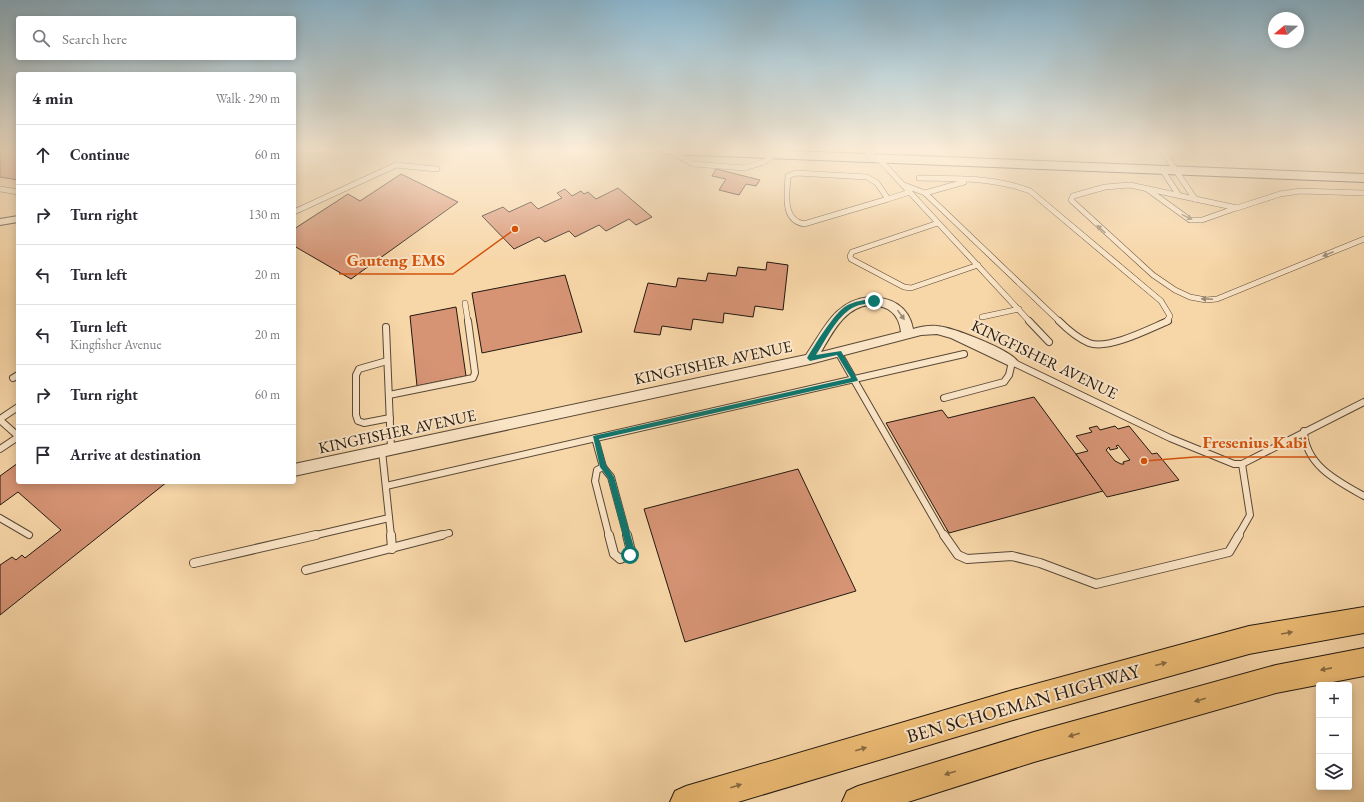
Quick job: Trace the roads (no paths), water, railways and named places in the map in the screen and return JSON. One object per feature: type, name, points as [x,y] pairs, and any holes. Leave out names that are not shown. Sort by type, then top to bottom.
[{"type":"highway","name":"BEN SCHOEMAN HIGHWAY","points":[[686,802],[1005,707],[1249,640],[1364,620]]},
{"type":"highway","points":[[858,802],[1034,747],[1276,679],[1364,662]]},
{"type":"street","points":[[0,222],[16,219]]},
{"type":"street","points":[[810,358],[834,323],[847,308],[859,302],[874,301],[893,306],[905,320],[907,335]]},
{"type":"street","name":"KINGFISHER AVENUE","points":[[296,470],[838,352],[907,335],[938,330],[979,345],[1012,362]]},
{"type":"lane","points":[[296,211],[347,187]]},
{"type":"lane","points":[[788,187],[788,214],[791,220],[797,224],[804,224],[910,192]]},
{"type":"lane","points":[[880,187],[888,199]]},
{"type":"lane","points":[[906,187],[1049,342]]},
{"type":"lane","points":[[910,187],[924,193],[1074,335],[1084,341],[1095,344],[1107,343],[1168,321],[1170,316],[1168,309],[1161,301],[1030,191],[1020,187]]},
{"type":"lane","points":[[924,193],[944,187]]},
{"type":"lane","points":[[1104,187],[1073,196],[1071,200],[1153,275],[1175,290],[1190,297],[1206,300],[1217,299],[1364,239]]},
{"type":"lane","points":[[1145,187],[1190,220],[1202,220],[1280,194],[1300,191],[1364,193]]},
{"type":"lane","points":[[1146,187],[1237,208]]},
{"type":"lane","points":[[1176,187],[1178,194]]},
{"type":"lane","points":[[1186,187],[1195,199]]},
{"type":"lane","points":[[0,189],[16,192]]},
{"type":"lane","points":[[938,223],[852,252],[850,256],[851,259],[904,287],[911,288],[978,265]]},
{"type":"lane","points":[[389,395],[473,378],[475,373],[465,303]]},
{"type":"lane","points":[[982,317],[1019,309]]},
{"type":"lane","points":[[386,327],[390,418],[386,486],[392,549]]},
{"type":"lane","points":[[838,352],[951,547],[958,555],[967,559],[1012,556],[1040,563],[1096,584],[1229,552],[1250,515],[1242,464],[1304,431],[1364,402]]},
{"type":"lane","points":[[386,486],[964,354]]},
{"type":"lane","points":[[387,361],[359,369],[356,375],[356,416],[358,421],[364,422],[390,418]]},
{"type":"lane","points":[[944,398],[1004,382],[1009,375],[1012,362]]},
{"type":"lane","name":"KINGFISHER AVENUE","points":[[1012,362],[1170,438],[1222,460],[1242,464]]},
{"type":"lane","points":[[16,408],[0,420],[16,434]]},
{"type":"lane","points":[[1304,431],[1303,440],[1307,450],[1319,465],[1340,482],[1364,496]]},
{"type":"lane","points":[[0,449],[16,437]]},
{"type":"lane","points":[[595,438],[603,467],[611,477],[631,551],[630,555],[620,559],[614,554],[595,481],[597,470],[603,467]]},
{"type":"lane","points":[[0,518],[29,535]]},
{"type":"lane","points":[[194,563],[389,518]]},
{"type":"lane","points":[[306,570],[392,549],[449,533]]},
{"type":"place","name":"Gauteng EMS","points":[[515,229]]},
{"type":"place","name":"Fresenius Kabi","points":[[1144,461]]}]
